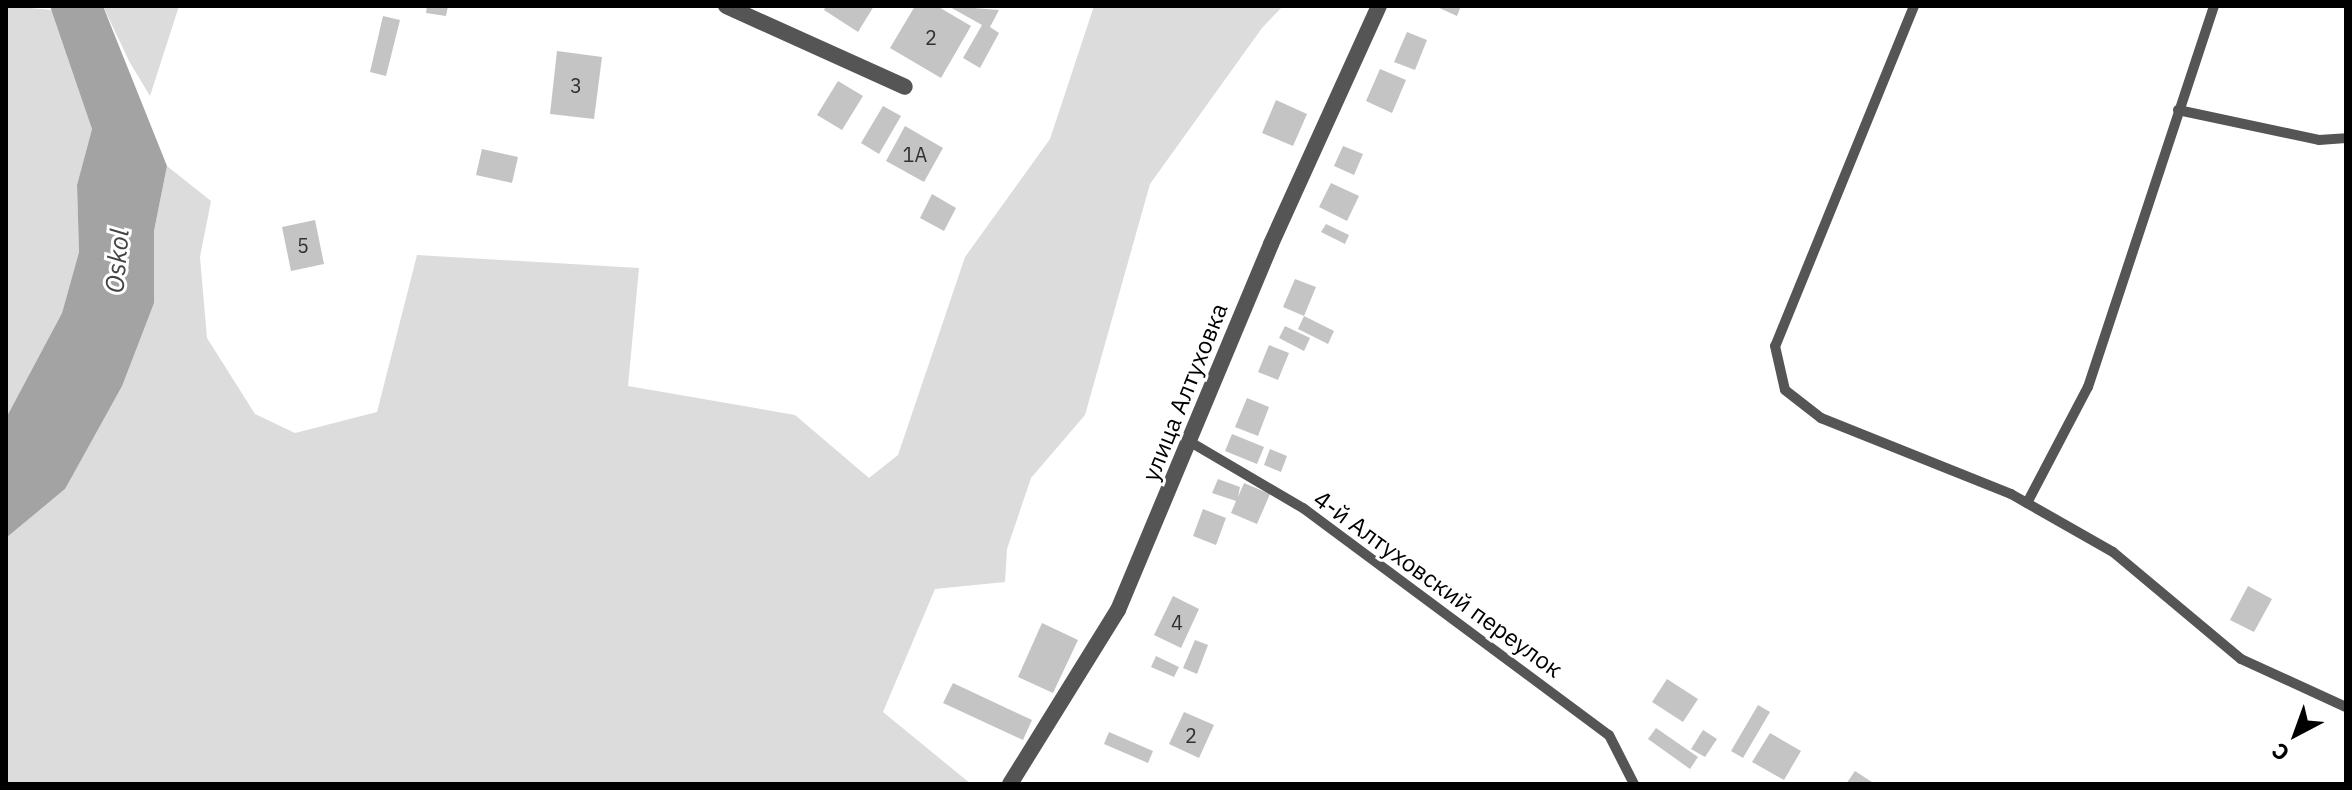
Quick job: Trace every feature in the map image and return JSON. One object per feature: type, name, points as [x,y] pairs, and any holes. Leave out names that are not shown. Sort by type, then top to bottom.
[{"type":"street","points":[[726,6],[905,87]]},
{"type":"street","name":"улица Алтуховка","points":[[1010,784],[1118,610],[1192,443],[1271,244],[1379,6]]},
{"type":"lane","points":[[1914,6],[1775,346],[1785,390],[1821,418],[2027,503],[2113,552],[2241,659],[2346,707]]},
{"type":"lane","points":[[2027,503],[2088,387],[2214,6]]},
{"type":"lane","points":[[2178,110],[2319,140],[2346,138]]},
{"type":"lane","name":"4-й Алтуховский переулок","points":[[1192,443],[1303,508],[1609,735],[1634,784]]},
{"type":"shaded area","points":[[6,6],[53,10],[92,129],[77,185],[79,252],[62,313],[6,418]]},
{"type":"shaded area","points":[[103,6],[179,6],[150,96],[129,61]]},
{"type":"shaded area","points":[[1094,6],[1283,6],[1262,28],[1150,184],[1085,415],[1031,478],[1007,549],[1005,582],[935,589],[883,712],[971,784],[6,784],[6,538],[65,489],[154,303],[154,231],[167,166],[211,201],[200,257],[207,338],[255,414],[295,433],[377,412],[417,255],[639,268],[628,386],[795,415],[869,478],[898,455],[965,257],[1050,139]]},
{"type":"water","name":"Oskol","points":[[50,6],[103,6],[167,166],[154,231],[154,303],[122,386],[65,489],[6,538],[6,418],[62,313],[79,252],[77,185],[92,129]]},
{"type":"building","points":[[427,6],[448,6],[446,16],[426,13]]},
{"type":"building","points":[[826,6],[874,6],[858,32],[824,10]]},
{"type":"building","points":[[915,6],[937,6],[971,26],[941,78],[890,48]]},
{"type":"building","points":[[948,6],[999,10],[990,27],[999,33],[980,68],[963,58],[982,25]]},
{"type":"building","points":[[1435,6],[1461,6],[1457,16]]},
{"type":"building","points":[[383,16],[400,20],[386,76],[370,72]]},
{"type":"building","points":[[1407,32],[1427,40],[1415,70],[1394,62]]},
{"type":"building","points":[[557,51],[602,57],[594,119],[550,114]]},
{"type":"building","points":[[1380,69],[1406,80],[1392,113],[1366,101]]},
{"type":"building","points":[[838,81],[863,96],[842,130],[817,115]]},
{"type":"building","points":[[1276,100],[1307,114],[1293,146],[1262,133]]},
{"type":"building","points":[[883,106],[901,116],[879,154],[861,143]]},
{"type":"building","points":[[905,126],[943,148],[924,182],[886,161]]},
{"type":"building","points":[[1343,146],[1363,154],[1354,175],[1334,166]]},
{"type":"building","points":[[482,149],[518,157],[512,183],[476,175]]},
{"type":"building","points":[[1331,183],[1359,196],[1347,221],[1319,207]]},
{"type":"building","points":[[932,194],[956,208],[944,231],[920,218]]},
{"type":"building","points":[[315,220],[324,264],[291,271],[282,227]]},
{"type":"building","points":[[1326,224],[1349,235],[1345,244],[1321,232]]},
{"type":"building","points":[[1295,279],[1316,287],[1304,316],[1283,307]]},
{"type":"building","points":[[1304,316],[1334,331],[1328,344],[1298,329]]},
{"type":"building","points":[[1285,326],[1310,338],[1304,351],[1279,338]]},
{"type":"building","points":[[1269,345],[1289,353],[1278,380],[1258,372]]},
{"type":"building","points":[[1247,398],[1269,407],[1258,436],[1235,427]]},
{"type":"building","points":[[1232,434],[1264,447],[1257,464],[1225,451]]},
{"type":"building","points":[[1270,449],[1287,456],[1281,472],[1264,465]]},
{"type":"building","points":[[1218,479],[1240,487],[1238,497],[1244,483],[1270,494],[1257,524],[1231,513],[1236,501],[1212,493]]},
{"type":"building","points":[[1203,509],[1226,518],[1216,545],[1193,536]]},
{"type":"building","points":[[2248,586],[2272,599],[2254,632],[2230,620]]},
{"type":"building","points":[[1173,596],[1199,609],[1181,648],[1154,635]]},
{"type":"building","points":[[1042,623],[1078,640],[1053,693],[1018,677]]},
{"type":"building","points":[[1195,640],[1208,645],[1197,674],[1183,668]]},
{"type":"building","points":[[1156,656],[1179,667],[1174,677],[1151,667]]},
{"type":"building","points":[[1667,679],[1698,699],[1683,722],[1652,702]]},
{"type":"building","points":[[953,683],[1032,720],[1023,740],[943,703]]},
{"type":"building","points":[[1758,705],[1770,712],[1743,758],[1731,751]]},
{"type":"building","points":[[1184,712],[1214,725],[1199,758],[1169,744]]},
{"type":"building","points":[[1656,728],[1698,757],[1690,769],[1648,739]]},
{"type":"building","points":[[1703,730],[1717,739],[1705,757],[1691,749]]},
{"type":"building","points":[[1109,732],[1153,751],[1148,763],[1104,744]]},
{"type":"building","points":[[1770,733],[1801,751],[1784,780],[1752,762]]},
{"type":"building","points":[[1855,771],[1875,784],[1846,784]]}]
